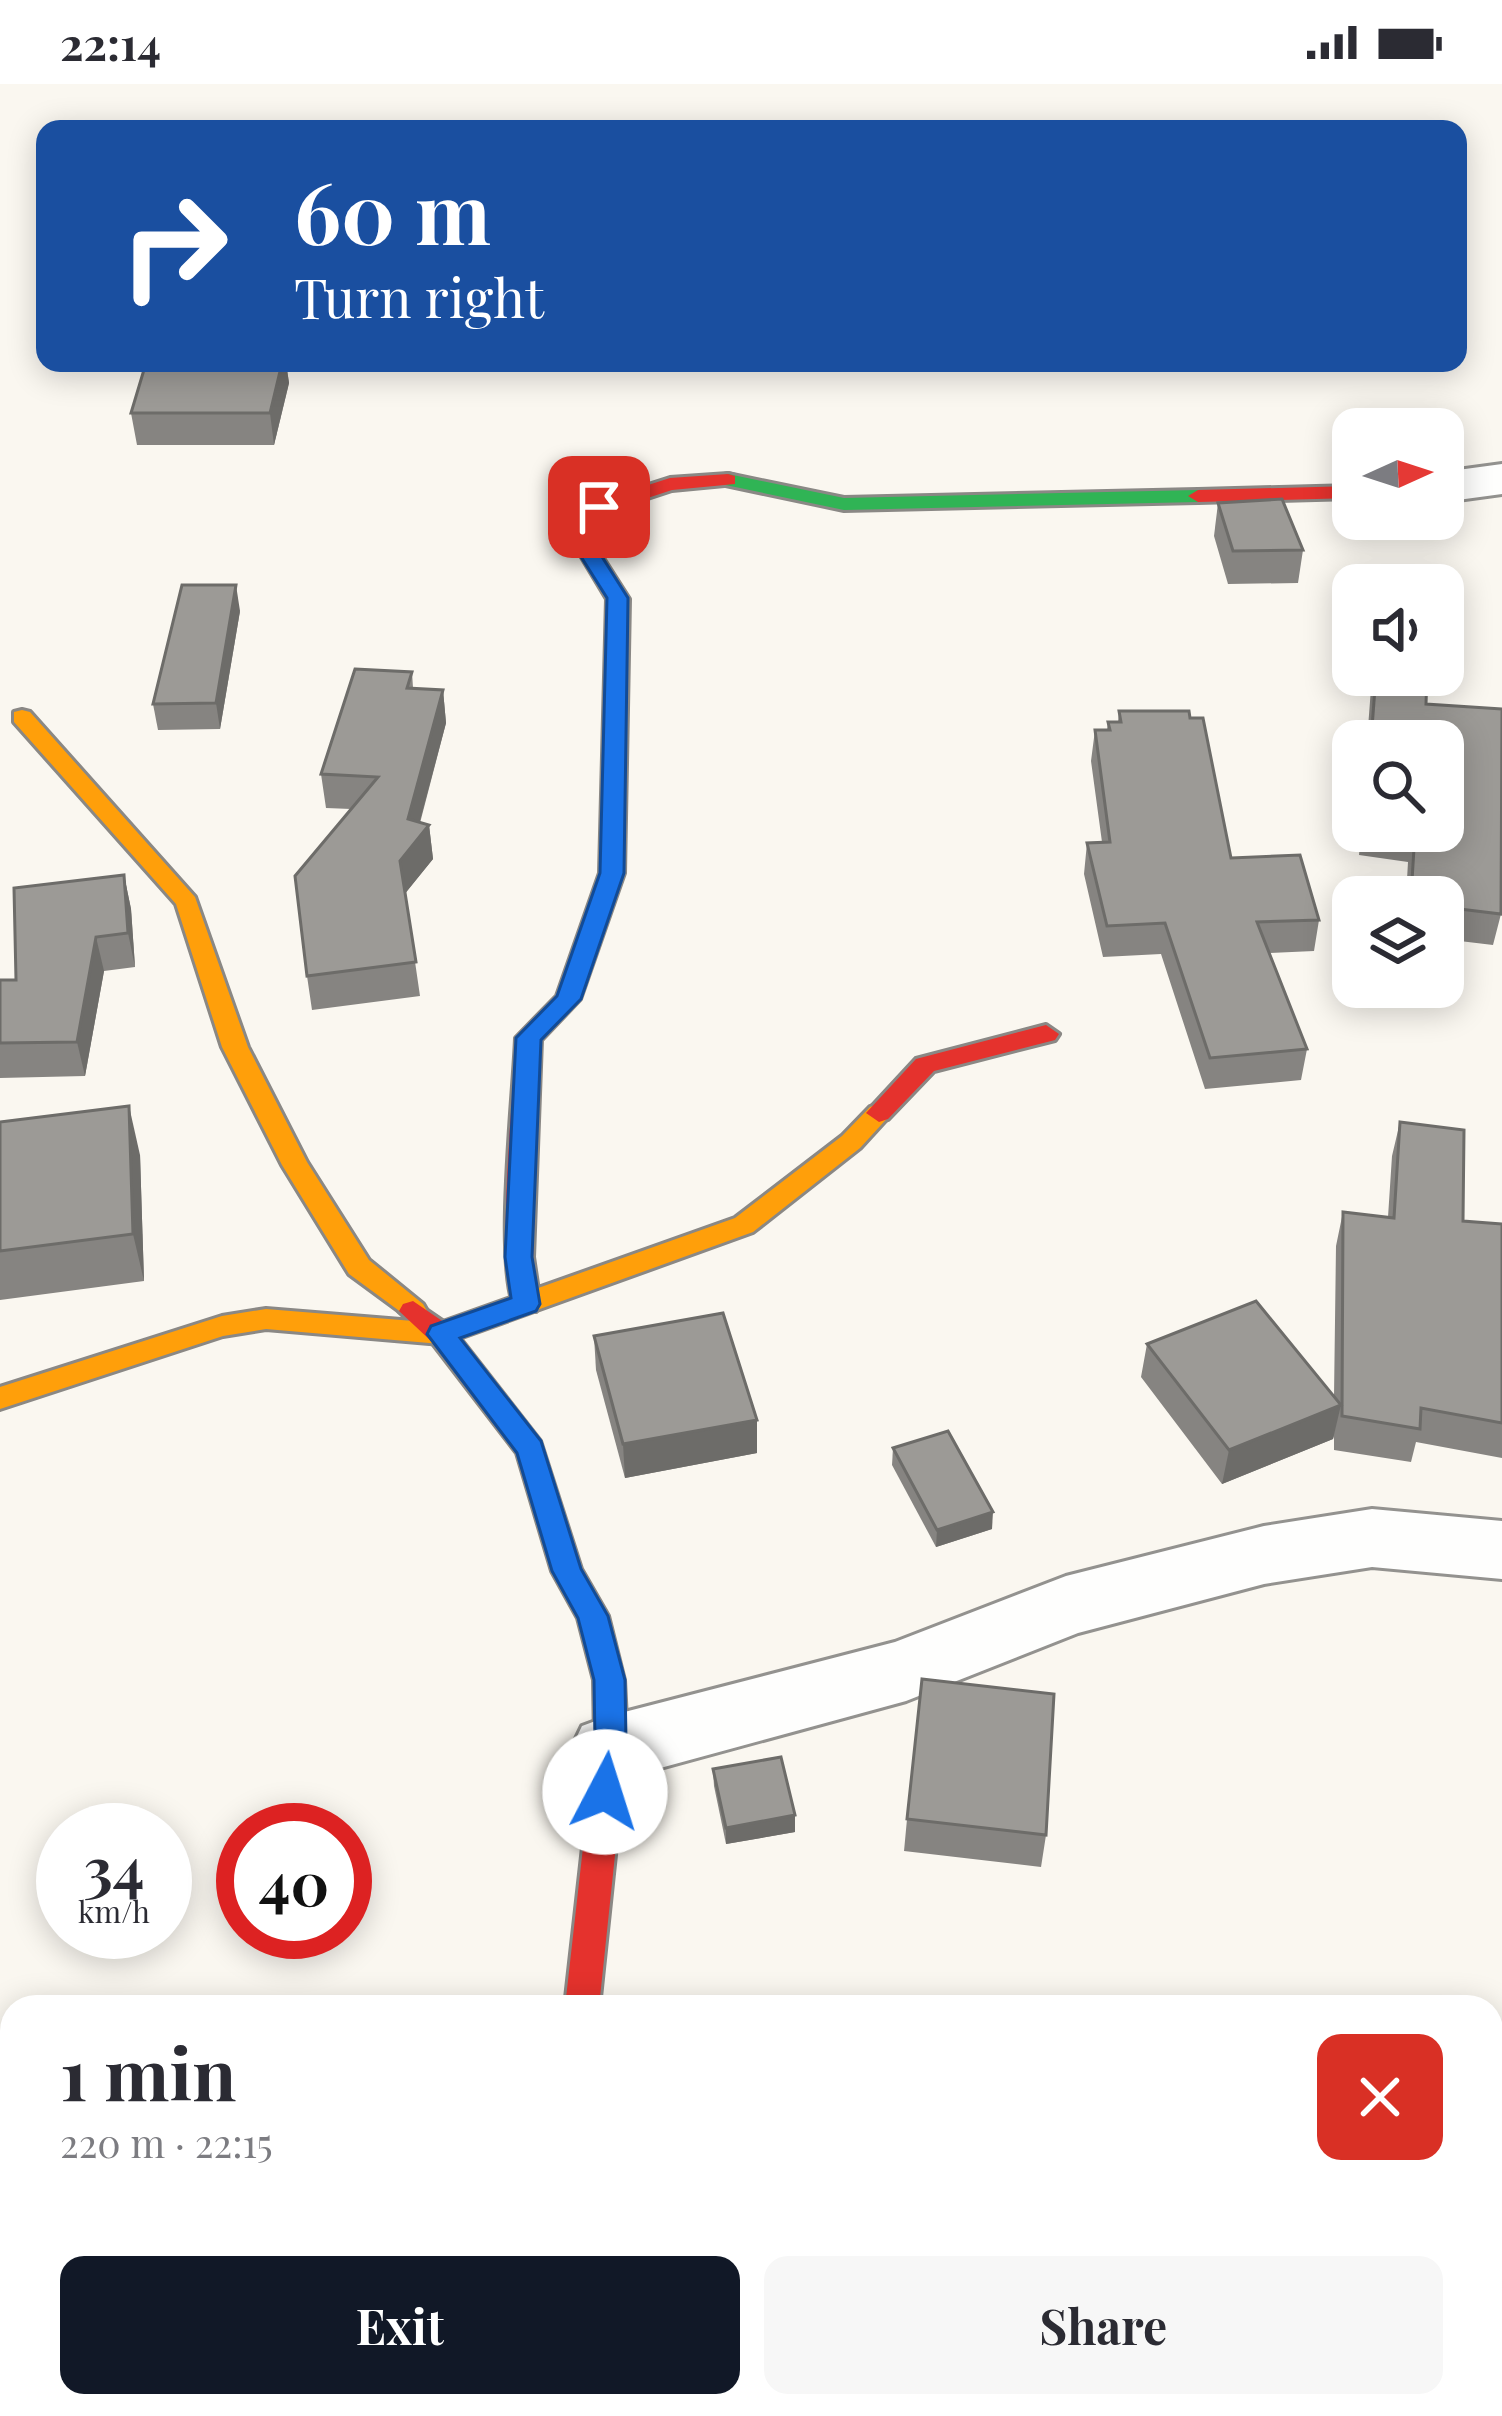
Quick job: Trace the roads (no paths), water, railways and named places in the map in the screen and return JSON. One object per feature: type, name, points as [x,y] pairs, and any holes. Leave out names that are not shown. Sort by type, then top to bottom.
[{"type":"street","points":[[1464,484],[1502,479]]},
{"type":"street","points":[[526,1304],[518,1257],[529,1038],[568,999],[612,873],[618,598],[584,544],[599,507],[626,494],[724,481],[844,504],[1332,492]]},
{"type":"street","points":[[22,717],[187,902],[235,1047],[295,1165],[359,1267],[441,1334],[530,1449],[567,1571],[593,1616],[609,1680],[609,1749],[583,1995]]},
{"type":"street","points":[[0,1398],[222,1326],[266,1319],[441,1334],[744,1225],[851,1142],[925,1066],[1046,1034]]},
{"type":"street","points":[[609,1749],[906,1670],[1066,1606],[1264,1555],[1372,1538],[1502,1550]]}]
